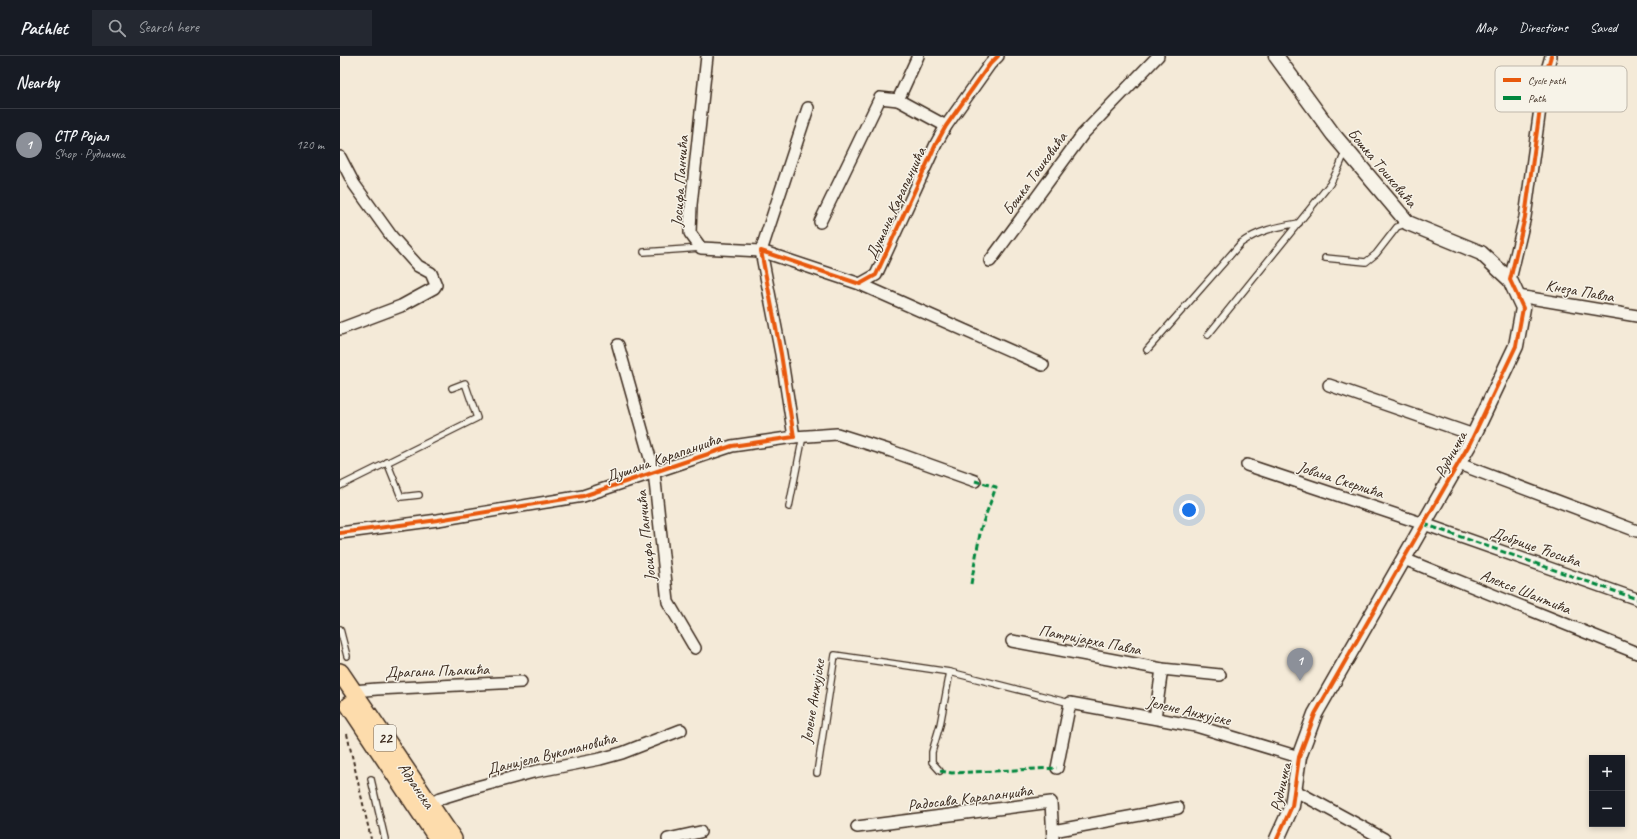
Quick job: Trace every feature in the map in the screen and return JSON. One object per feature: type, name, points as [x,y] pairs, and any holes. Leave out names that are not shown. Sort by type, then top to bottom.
[{"type":"main road","name":"Адранска","points":[[340,672],[347,691],[424,808],[438,839]]},
{"type":"main road","name":"Адранска","points":[[424,808],[453,839]]},
{"type":"main road","points":[[424,808],[424,839]]},
{"type":"street","name":"Јосифа Панчића","points":[[701,248],[690,233],[690,226],[707,56]]},
{"type":"street","points":[[898,100],[918,56]]},
{"type":"street","name":"Душана Карапанџића","points":[[860,284],[876,275],[936,144],[946,126],[990,64],[998,56]]},
{"type":"street","name":"Бошка Тошковића","points":[[990,261],[1083,134],[1158,56]]},
{"type":"street","name":"Бошка Тошковића","points":[[1276,56],[1346,150],[1408,223],[1481,253],[1510,280]]},
{"type":"street","points":[[1548,66],[1551,56]]},
{"type":"street","points":[[820,222],[880,98],[898,100],[946,126]]},
{"type":"street","points":[[799,436],[761,251],[808,108]]},
{"type":"street","points":[[1510,280],[1525,217],[1540,112]]},
{"type":"street","points":[[340,157],[354,184],[392,237],[418,266],[431,273],[436,285],[434,288],[401,306],[340,329]]},
{"type":"street","points":[[701,248],[761,251],[860,284],[1044,365]]},
{"type":"street","name":"Рудничка","points":[[1277,839],[1292,806],[1299,757],[1314,714],[1474,435],[1516,346],[1523,308],[1510,280]]},
{"type":"street","name":"Кнеза Павла","points":[[1518,296],[1637,316]]},
{"type":"street","name":"Јосифа Панчића","points":[[618,345],[654,472],[668,602],[695,648]]},
{"type":"street","name":"Рудничка","points":[[1329,384],[1474,435]]},
{"type":"street","name":"Душана Карапанџића","points":[[340,533],[438,520],[583,496],[732,446],[799,436],[836,434],[891,451],[975,481]]},
{"type":"street","points":[[1458,464],[1637,531]]},
{"type":"street","name":"Јована Скерлића","points":[[1247,465],[1424,524]]},
{"type":"street","name":"Добрице Ћосића","points":[[1424,524],[1637,599]]},
{"type":"street","name":"Алексе Шантића","points":[[1404,559],[1637,653]]},
{"type":"street","name":"Патријарха Павла","points":[[1012,641],[1162,669],[1220,675]]},
{"type":"street","points":[[1155,718],[1162,669]]},
{"type":"street","name":"Драгана Пљакића","points":[[347,691],[522,682]]},
{"type":"street","points":[[1057,768],[1070,703]]},
{"type":"street","name":"Јелене Анжујске","points":[[1070,703],[1196,726],[1299,757]]},
{"type":"street","name":"Данијела Вукомановића","points":[[424,808],[441,798],[477,787],[533,772],[600,759],[622,753],[681,730]]},
{"type":"street","points":[[1294,790],[1384,839]]},
{"type":"street","name":"Радосава Карапанџића","points":[[857,827],[1052,802],[1053,835]]},
{"type":"street","points":[[1053,835],[1178,808]]},
{"type":"street","points":[[668,839],[700,832]]},
{"type":"lane","points":[[1208,335],[1330,184],[1340,167],[1346,150]]},
{"type":"lane","points":[[1146,350],[1241,243],[1252,235],[1266,229],[1299,223]]},
{"type":"lane","points":[[1325,258],[1366,262],[1376,254],[1397,227],[1408,223]]},
{"type":"lane","name":"Јосифа Панчића","points":[[644,252],[701,248]]},
{"type":"lane","points":[[340,486],[477,418],[465,383],[452,388]]},
{"type":"lane","points":[[789,508],[799,436]]},
{"type":"lane","points":[[387,462],[401,497],[419,495]]},
{"type":"lane","points":[[340,630],[347,656]]},
{"type":"lane","name":"Јелене Анжујске","points":[[817,773],[835,654],[950,672],[1070,703]]},
{"type":"lane","points":[[940,771],[932,762],[932,752],[940,725],[950,672]]},
{"type":"lane","points":[[371,779],[385,839]]},
{"type":"path","points":[[346,734],[371,839]]},
{"type":"marked path","points":[[971,584],[981,528],[996,487],[975,481]]},
{"type":"marked path","points":[[1424,524],[1637,599]]},
{"type":"marked path","points":[[940,771],[952,773],[1057,768]]},
{"type":"cycle path","points":[[340,533],[438,520],[583,496],[732,446],[794,437],[781,354],[761,251],[860,284],[876,275],[936,144],[946,126],[990,64],[998,56]]},
{"type":"cycle path","points":[[1548,66],[1551,56]]},
{"type":"cycle path","points":[[1277,839],[1292,806],[1299,757],[1315,714],[1470,443],[1516,346],[1523,308],[1510,280],[1525,217],[1540,112]]},
{"type":"place","name":"СТР Ројал","points":[[1300,681]]}]
